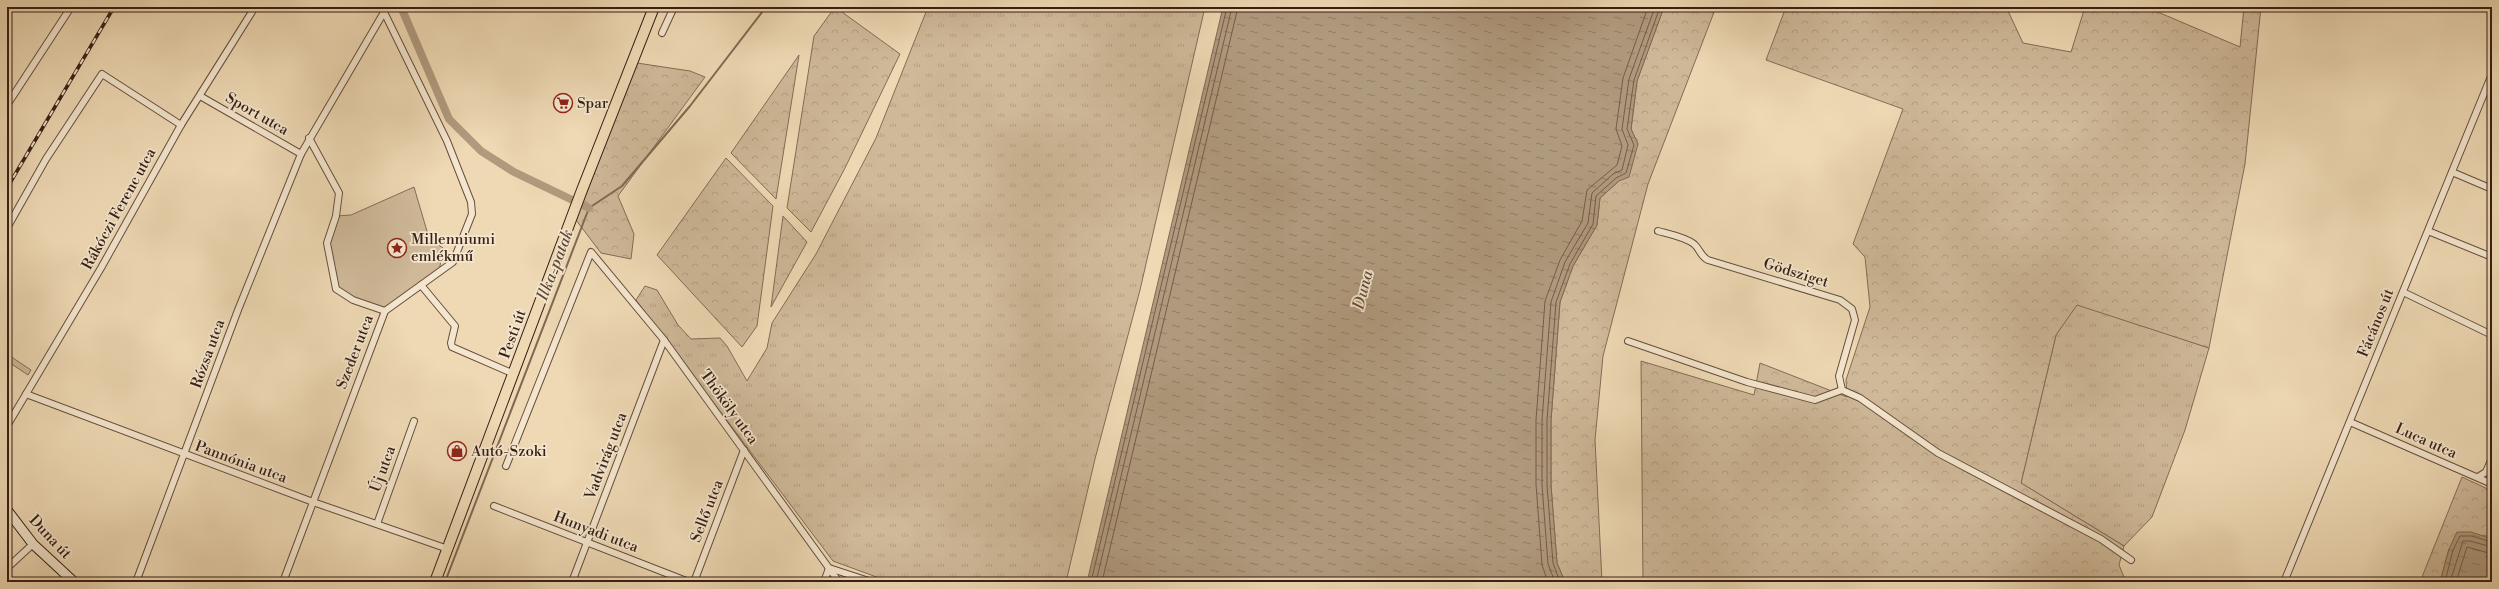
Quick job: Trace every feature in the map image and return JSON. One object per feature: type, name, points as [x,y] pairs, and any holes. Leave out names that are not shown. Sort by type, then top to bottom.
[{"type":"main road","name":"Pesti út","points":[[435,582],[579,197],[654,7]]},
{"type":"street","points":[[7,105],[71,7]]},
{"type":"street","name":"Rákóczi Ferenc utca","points":[[7,426],[101,268],[181,125],[255,7]]},
{"type":"street","points":[[662,33],[674,7]]},
{"type":"street","name":"Rózsa utca","points":[[136,582],[238,310],[301,154],[385,9]]},
{"type":"street","name":"Szeder utca","points":[[283,582],[385,311],[453,262],[473,210],[447,141],[385,9]]},
{"type":"street","points":[[7,228],[46,159],[102,74],[181,125]]},
{"type":"street","name":"Fácános út","points":[[2284,582],[2452,172],[2490,87],[2492,74]]},
{"type":"street","name":"Sport utca","points":[[200,96],[301,154]]},
{"type":"street","points":[[309,138],[339,193],[336,216],[328,243],[336,289],[353,300],[385,311]]},
{"type":"street","points":[[2452,172],[2492,189]]},
{"type":"street","name":"Gödsziget","points":[[1658,231],[1688,240],[1696,246],[1702,257],[1708,260],[1840,300],[1852,309],[1855,320],[1839,376],[1842,390]]},
{"type":"street","points":[[2428,231],[2492,256]]},
{"type":"street","name":"Thököly utca","points":[[506,466],[591,252],[664,340],[840,582]]},
{"type":"street","points":[[421,285],[455,326],[451,343],[452,347],[514,374]]},
{"type":"street","points":[[2403,292],[2492,335]]},
{"type":"street","name":"Vadvirág utca","points":[[572,582],[664,340]]},
{"type":"street","points":[[1628,341],[1747,382],[1815,400],[1842,390],[1860,398],[1938,453],[2007,487],[2101,539],[2131,560]]},
{"type":"street","name":"Pannónia utca","points":[[26,394],[184,455],[448,549]]},
{"type":"street","name":"Új utca","points":[[377,524],[414,421]]},
{"type":"street","name":"Luca utca","points":[[2350,422],[2492,484]]},
{"type":"street","name":"Sellő utca","points":[[694,582],[744,450]]},
{"type":"street","points":[[2478,477],[2486,472],[2492,458]]},
{"type":"street","name":"Hunyadi utca","points":[[494,506],[689,582]]},
{"type":"street","name":"Duna út","points":[[7,510],[33,544],[74,582]]},
{"type":"street","points":[[7,568],[33,544]]},
{"type":"street","points":[[824,582],[829,568],[872,582]]},
{"type":"green space","points":[[835,7],[900,54],[845,168],[811,232],[787,208],[814,36]]},
{"type":"green space","points":[[928,7],[1205,7],[1140,290],[1095,459],[1066,582],[890,582],[833,561],[636,300],[645,286],[657,290],[678,325],[691,339],[720,338],[727,346],[747,381],[767,348],[772,323],[816,254],[876,138]]},
{"type":"green space","points":[[1664,7],[1716,7],[1648,184],[1603,356],[1595,440],[1602,582],[1565,582],[1557,563],[1551,485],[1551,420],[1560,302],[1573,266],[1597,225],[1600,198],[1619,181],[1638,144],[1631,129],[1637,81]]},
{"type":"green space","points":[[1786,7],[2010,7],[2008,11],[2023,43],[2071,52],[2085,7],[2146,7],[2240,47],[2244,7],[2261,7],[2245,164],[2209,348],[2077,305],[2056,335],[2021,483],[2124,546],[2119,565],[2126,582],[1643,582],[1641,361],[1754,395],[1760,363],[1847,397],[1846,380],[1870,307],[1865,257],[1853,244],[1903,109],[1766,60]]},
{"type":"green space","points":[[799,55],[776,199],[731,153]]},
{"type":"green space","points":[[637,63],[690,71],[705,77],[618,196],[634,234],[631,259],[601,253],[576,220]]},
{"type":"green space","points":[[726,158],[773,206],[757,326],[742,347],[657,255]]},
{"type":"green space","points":[[414,187],[429,238],[443,248],[439,272],[385,311],[353,300],[336,289],[327,243],[336,216],[351,215]]},
{"type":"green space","points":[[783,216],[807,242],[771,307]]},
{"type":"green space","points":[[2077,304],[2209,348],[2185,430],[2152,517],[2124,546],[2021,483],[2056,335]]},
{"type":"green space","points":[[7,354],[31,370],[28,375],[7,361]]},
{"type":"green space","points":[[2462,477],[2492,491],[2492,539],[2484,535],[2449,549],[2440,582],[2420,582]]},
{"type":"water","name":"Duna","points":[[1223,7],[1664,7],[1637,81],[1631,129],[1638,144],[1629,177],[1619,181],[1600,198],[1597,225],[1573,266],[1560,302],[1551,420],[1551,485],[1557,563],[1565,582],[1087,582]]},
{"type":"water","points":[[2457,532],[2471,532],[2492,539],[2492,582],[2440,582],[2449,549]]},
{"type":"waterway","points":[[401,7],[449,119],[481,151],[514,172],[589,208]]},
{"type":"waterway","name":"Ilka-patak","points":[[445,582],[589,208],[622,186],[690,106],[766,7]]},
{"type":"railway","points":[[7,188],[114,7]]},
{"type":"place","name":"Spar","points":[[563,103]]},
{"type":"place","name":"Millenniumi emlékmű","points":[[397,248]]},
{"type":"place","name":"Autó-Szoki","points":[[457,451]]}]
